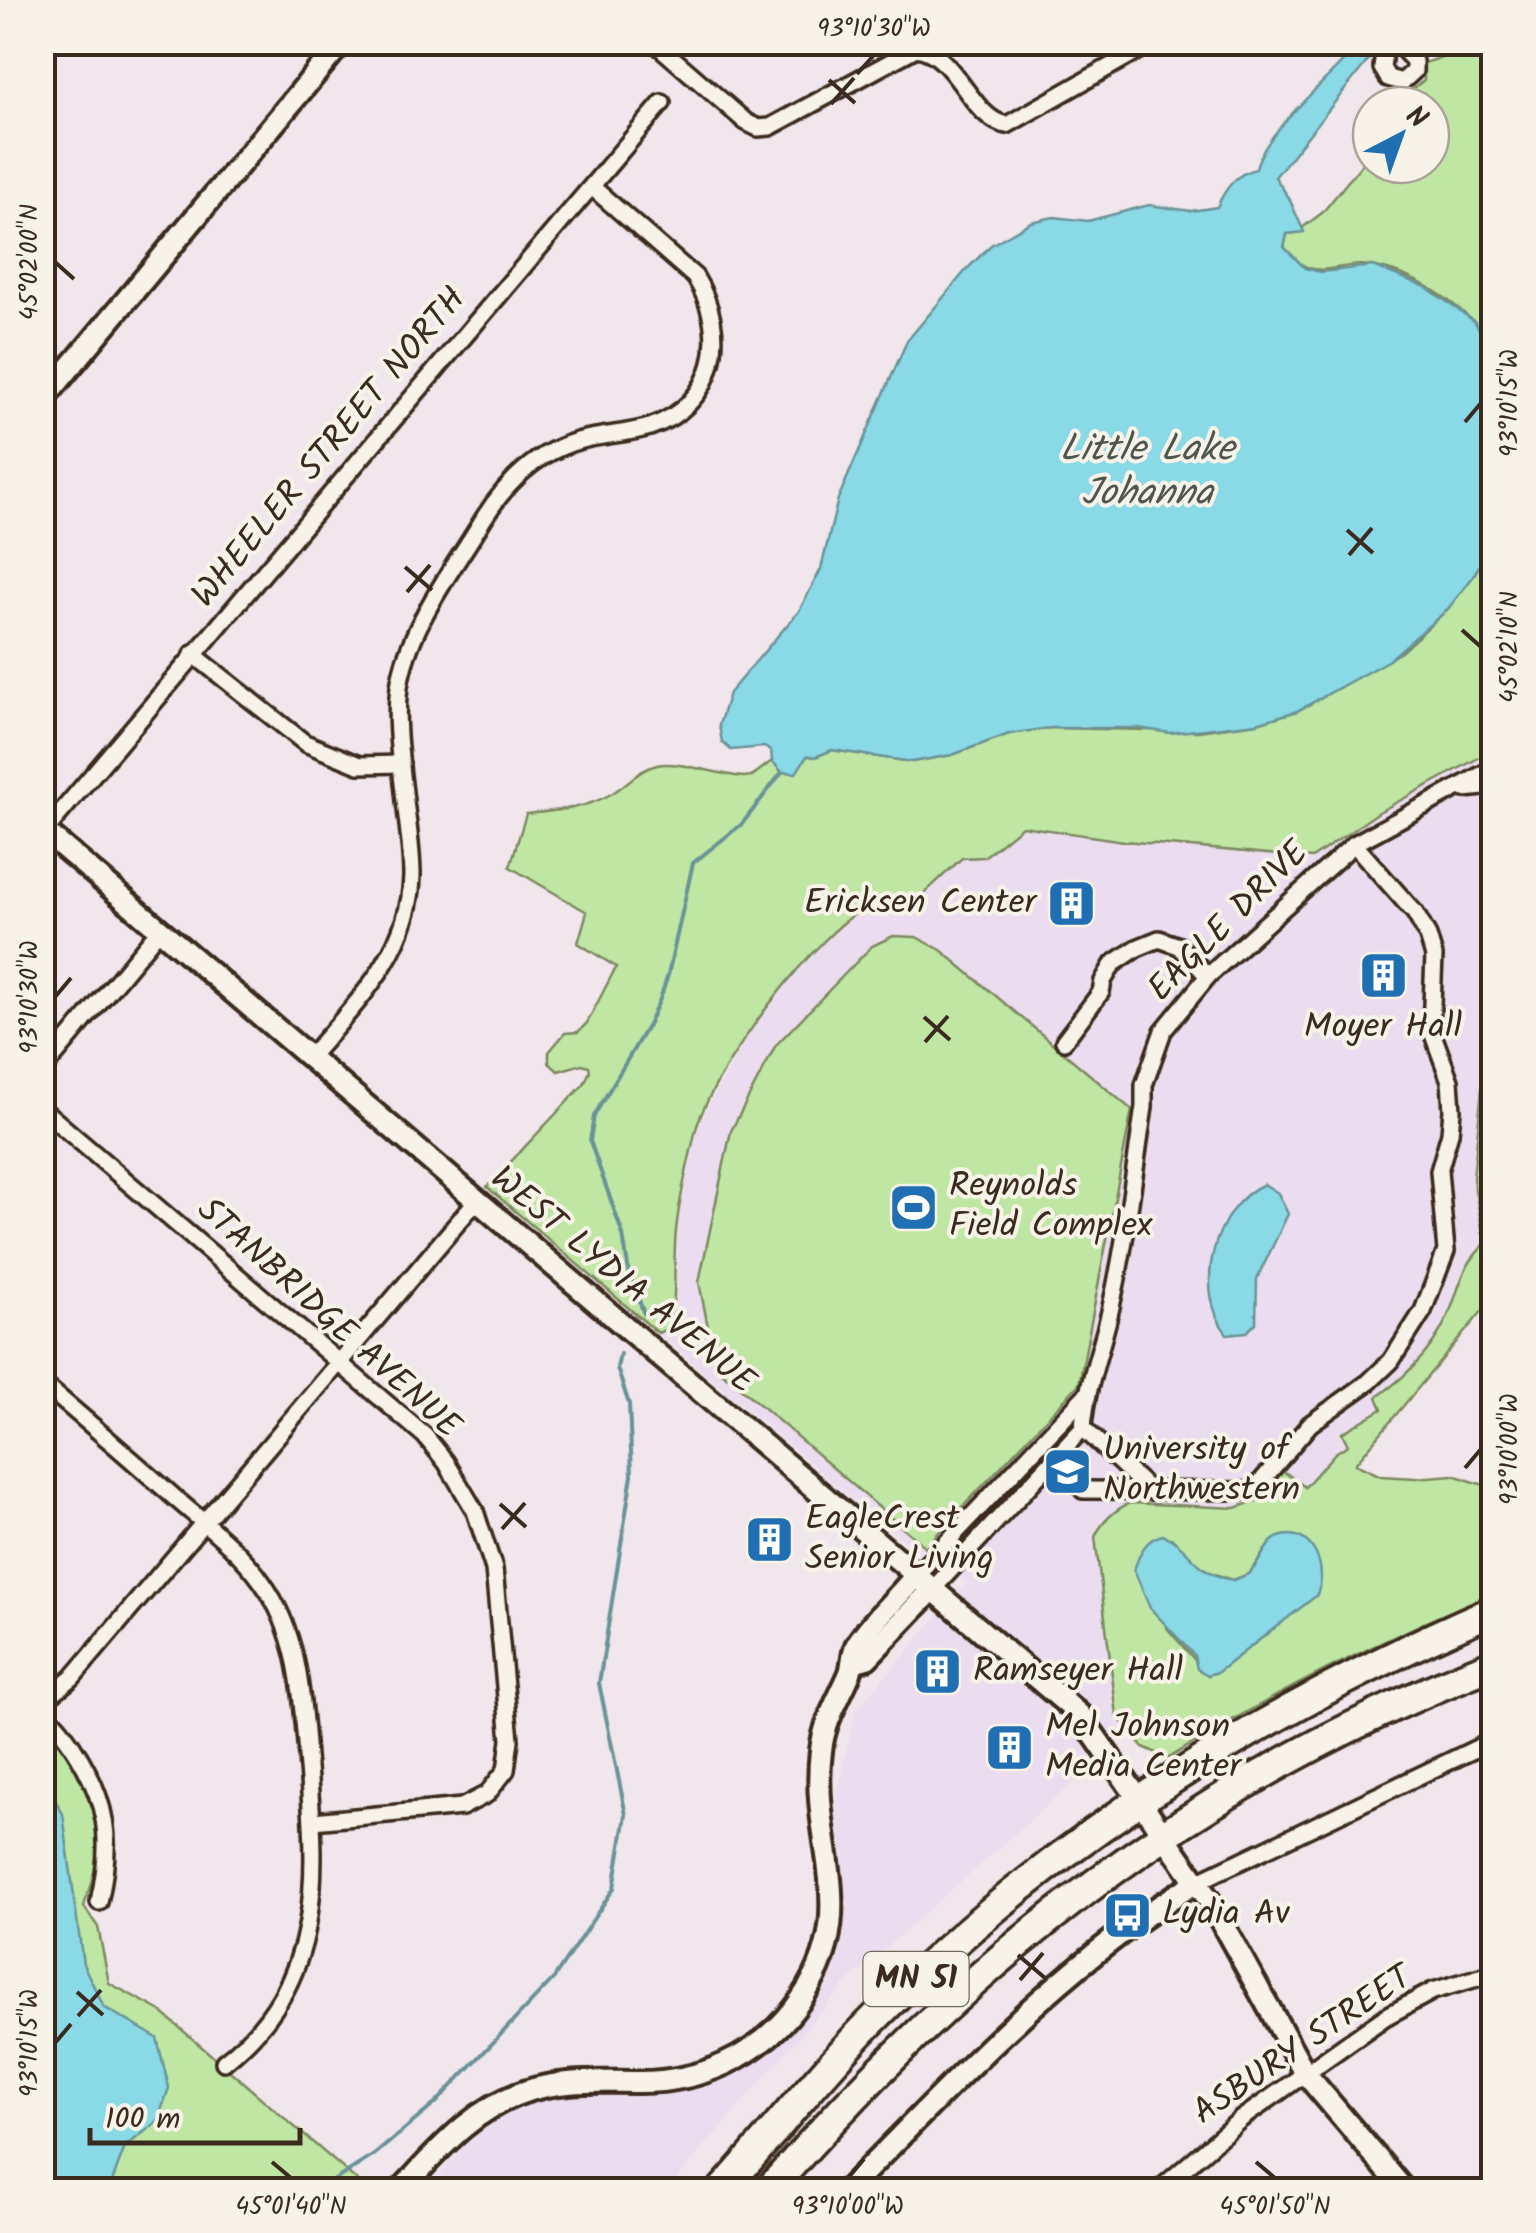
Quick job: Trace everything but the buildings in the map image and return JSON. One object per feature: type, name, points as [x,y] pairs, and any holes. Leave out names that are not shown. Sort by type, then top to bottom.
[{"type":"highway","name":"MN 51","points":[[722,2190],[862,2032],[912,1984],[1016,1892],[1139,1799],[1309,1699],[1494,1610]]},
{"type":"highway","name":"MN 51","points":[[769,2190],[854,2094],[943,2006],[1050,1916],[1164,1834],[1237,1789],[1350,1727],[1494,1664]]},
{"type":"street","points":[[42,402],[342,42]]},
{"type":"street","points":[[654,42],[753,127],[770,126],[916,48],[936,54],[990,117],[1004,126],[1153,42]]},
{"type":"street","name":"WHEELER STREET NORTH","points":[[44,831],[662,104]]},
{"type":"street","points":[[310,1058],[380,974],[403,928],[412,877],[397,710],[405,661],[423,620],[501,493],[528,467],[582,438],[647,428],[666,420],[694,396],[712,363],[715,326],[711,308],[695,277],[592,187]]},
{"type":"street","points":[[193,654],[305,743],[359,765],[401,764]]},
{"type":"street","name":"EAGLE DRIVE","points":[[1083,1428],[1085,1396],[1098,1360],[1122,1256],[1144,1085],[1162,1030],[1208,976],[1354,844],[1494,768]]},
{"type":"street","name":"EAGLE DRIVE","points":[[1455,790],[1494,786]]},
{"type":"street","name":"WEST LYDIA AVENUE","points":[[44,831],[1080,1715],[1197,1882]]},
{"type":"street","points":[[1083,1490],[1253,1491],[1310,1424],[1369,1382],[1391,1361],[1434,1287],[1446,1251],[1439,1171],[1452,1110],[1450,1082],[1430,1029],[1434,956],[1415,913],[1354,844]]},
{"type":"street","points":[[42,1071],[160,929]]},
{"type":"street","points":[[1064,1041],[1101,992],[1113,964],[1137,948],[1159,939],[1179,946],[1208,976]]},
{"type":"street","name":"STANBRIDGE AVENUE","points":[[42,1109],[425,1436],[454,1474],[475,1511],[496,1584],[510,1755],[498,1784],[488,1794],[462,1807],[313,1821]]},
{"type":"street","points":[[68,1740],[60,1714],[64,1692],[72,1678],[477,1200]]},
{"type":"street","points":[[42,1384],[246,1562],[263,1583],[288,1631],[301,1689],[316,1869],[313,1902],[296,1967],[263,2025],[250,2042],[224,2062]]},
{"type":"street","name":"EAGLE DRIVE","points":[[925,1582],[1085,1396]]},
{"type":"street","points":[[401,2190],[459,2129],[502,2101],[550,2084],[690,2077],[738,2058],[759,2044],[786,2018],[809,1986],[828,1939],[833,1888],[821,1798],[821,1747],[826,1722],[853,1662],[855,1647],[1083,1428],[1150,1491]]},
{"type":"street","points":[[42,1702],[72,1678]]},
{"type":"street","points":[[42,1712],[52,1718],[68,1740],[94,1784],[106,1826],[107,1862],[100,1902]]},
{"type":"street","points":[[847,2190],[1046,1992],[1129,1926],[1197,1882],[1494,1740]]},
{"type":"street","points":[[1197,1882],[1305,2072],[1404,2190]]},
{"type":"street","name":"ASBURY STREET","points":[[1160,2190],[1241,2119],[1407,2003],[1494,1973]]},
{"type":"shaded area","name":"University of Northwestern","points":[[1493,750],[1494,1069],[1487,1072],[1473,1179],[1485,1244],[1463,1270],[1451,1309],[1434,1342],[1412,1371],[1397,1383],[1383,1409],[1343,1433],[1348,1445],[1335,1453],[1305,1487],[1265,1492],[1254,1504],[1236,1508],[1130,1503],[1095,1538],[1117,1716],[1131,1731],[845,1984],[667,2190],[426,2190],[490,2117],[562,2093],[613,2094],[713,2081],[795,2024],[843,1934],[834,1807],[856,1710],[967,1583],[925,1548],[916,1550],[658,1333],[670,1325],[676,1229],[697,1128],[743,1042],[779,993],[842,922],[875,902],[887,899],[914,903],[963,858],[984,857],[1022,826],[1124,841],[1312,858],[1379,812]]},
{"type":"green space","points":[[1493,44],[1493,351],[1459,309],[1410,278],[1362,265],[1317,270],[1306,267],[1284,248],[1287,234],[1303,232],[1302,228],[1322,213],[1351,177],[1351,185],[1451,185],[1451,85],[1418,85],[1424,80],[1424,63],[1463,51],[1489,50]]},
{"type":"green space","points":[[1493,542],[1493,750],[1379,812],[1312,858],[1124,841],[1022,826],[984,857],[962,858],[914,903],[876,902],[826,939],[770,1004],[704,1107],[679,1206],[673,1306],[667,1329],[658,1333],[487,1187],[584,1084],[589,1066],[582,1064],[558,1071],[549,1063],[549,1052],[565,1033],[578,1032],[587,1023],[616,967],[578,943],[587,912],[510,867],[526,814],[591,803],[644,770],[665,764],[743,777],[752,776],[772,761],[782,772],[807,755],[815,757],[832,750],[912,762],[952,755],[1009,734],[1050,728],[1198,731],[1257,723],[1297,711],[1401,652],[1447,610]]},
{"type":"green space","name":"Reynolds Field Complex","points":[[893,936],[916,937],[941,950],[1132,1110],[1079,1384],[925,1547],[716,1367],[699,1282],[731,1131],[776,1045],[872,946]]},
{"type":"green space","points":[[1493,1069],[1493,1298],[1355,1464],[1381,1476],[1453,1475],[1493,1488],[1493,1593],[1328,1669],[1169,1758],[1157,1758],[1157,1753],[1143,1747],[1117,1716],[1095,1537],[1109,1517],[1130,1503],[1236,1508],[1260,1499],[1283,1471],[1305,1487],[1335,1453],[1348,1445],[1342,1433],[1382,1409],[1377,1397],[1401,1379],[1431,1346],[1468,1266],[1485,1244],[1473,1179],[1483,1078]],"holes":[[[1172,1539],[1203,1570],[1233,1580],[1249,1574],[1265,1550],[1208,1675],[1167,1628]]]},
{"type":"green space","points":[[42,1721],[51,1725],[92,1803],[99,1836],[98,1854],[84,1907],[98,1927],[109,1983],[159,2010],[368,2190],[43,2190]]},
{"type":"water","name":"Little Lake Johanna","points":[[1360,43],[1382,43],[1275,177],[1304,232],[1287,234],[1284,247],[1305,268],[1321,272],[1373,266],[1426,287],[1474,321],[1493,351],[1493,542],[1447,610],[1389,660],[1297,711],[1257,723],[1170,733],[1138,728],[1050,728],[1009,734],[952,755],[912,762],[832,750],[807,756],[796,773],[782,772],[772,761],[771,751],[764,747],[731,750],[722,742],[719,725],[729,693],[799,611],[821,569],[838,499],[907,341],[967,269],[991,245],[1031,222],[1054,217],[1088,221],[1149,205],[1191,211],[1217,207],[1232,183],[1256,169],[1261,154],[1285,121]]},
{"type":"water","points":[[1264,1184],[1278,1193],[1288,1214],[1257,1279],[1256,1323],[1247,1332],[1227,1334],[1216,1316],[1211,1295],[1214,1251],[1232,1211]]},
{"type":"water","points":[[1163,1535],[1209,1572],[1233,1580],[1252,1570],[1274,1540],[1291,1535],[1301,1538],[1316,1553],[1320,1586],[1316,1596],[1218,1672],[1208,1675],[1197,1669],[1194,1655],[1150,1608],[1134,1570],[1147,1543]]},
{"type":"water","points":[[42,1776],[63,1814],[83,1964],[104,2007],[157,2038],[169,2088],[157,2122],[125,2147],[109,2190],[43,2190]]},
{"type":"waterway","points":[[644,1314],[629,1273],[623,1235],[590,1141],[594,1116],[660,999],[693,863],[742,824],[782,772]]},
{"type":"waterway","points":[[263,2190],[327,2185],[374,2155],[436,2103],[554,1978],[614,1888],[626,1815],[599,1683],[632,1475],[629,1404],[617,1368],[620,1354]]},
{"type":"place","name":"Ericksen Center","points":[[1071,904]]},
{"type":"place","name":"Moyer Hall","points":[[1383,976]]},
{"type":"place","name":"Reynolds Field Complex","points":[[914,1207]]},
{"type":"place","name":"University of Northwestern","points":[[1068,1471]]},
{"type":"place","name":"EagleCrest Senior Living","points":[[770,1540]]},
{"type":"place","name":"Ramseyer Hall","points":[[938,1672]]},
{"type":"place","name":"Mel Johnson Media Center","points":[[1010,1748]]},
{"type":"place","name":"Lydia Av","points":[[1127,1915]]}]
